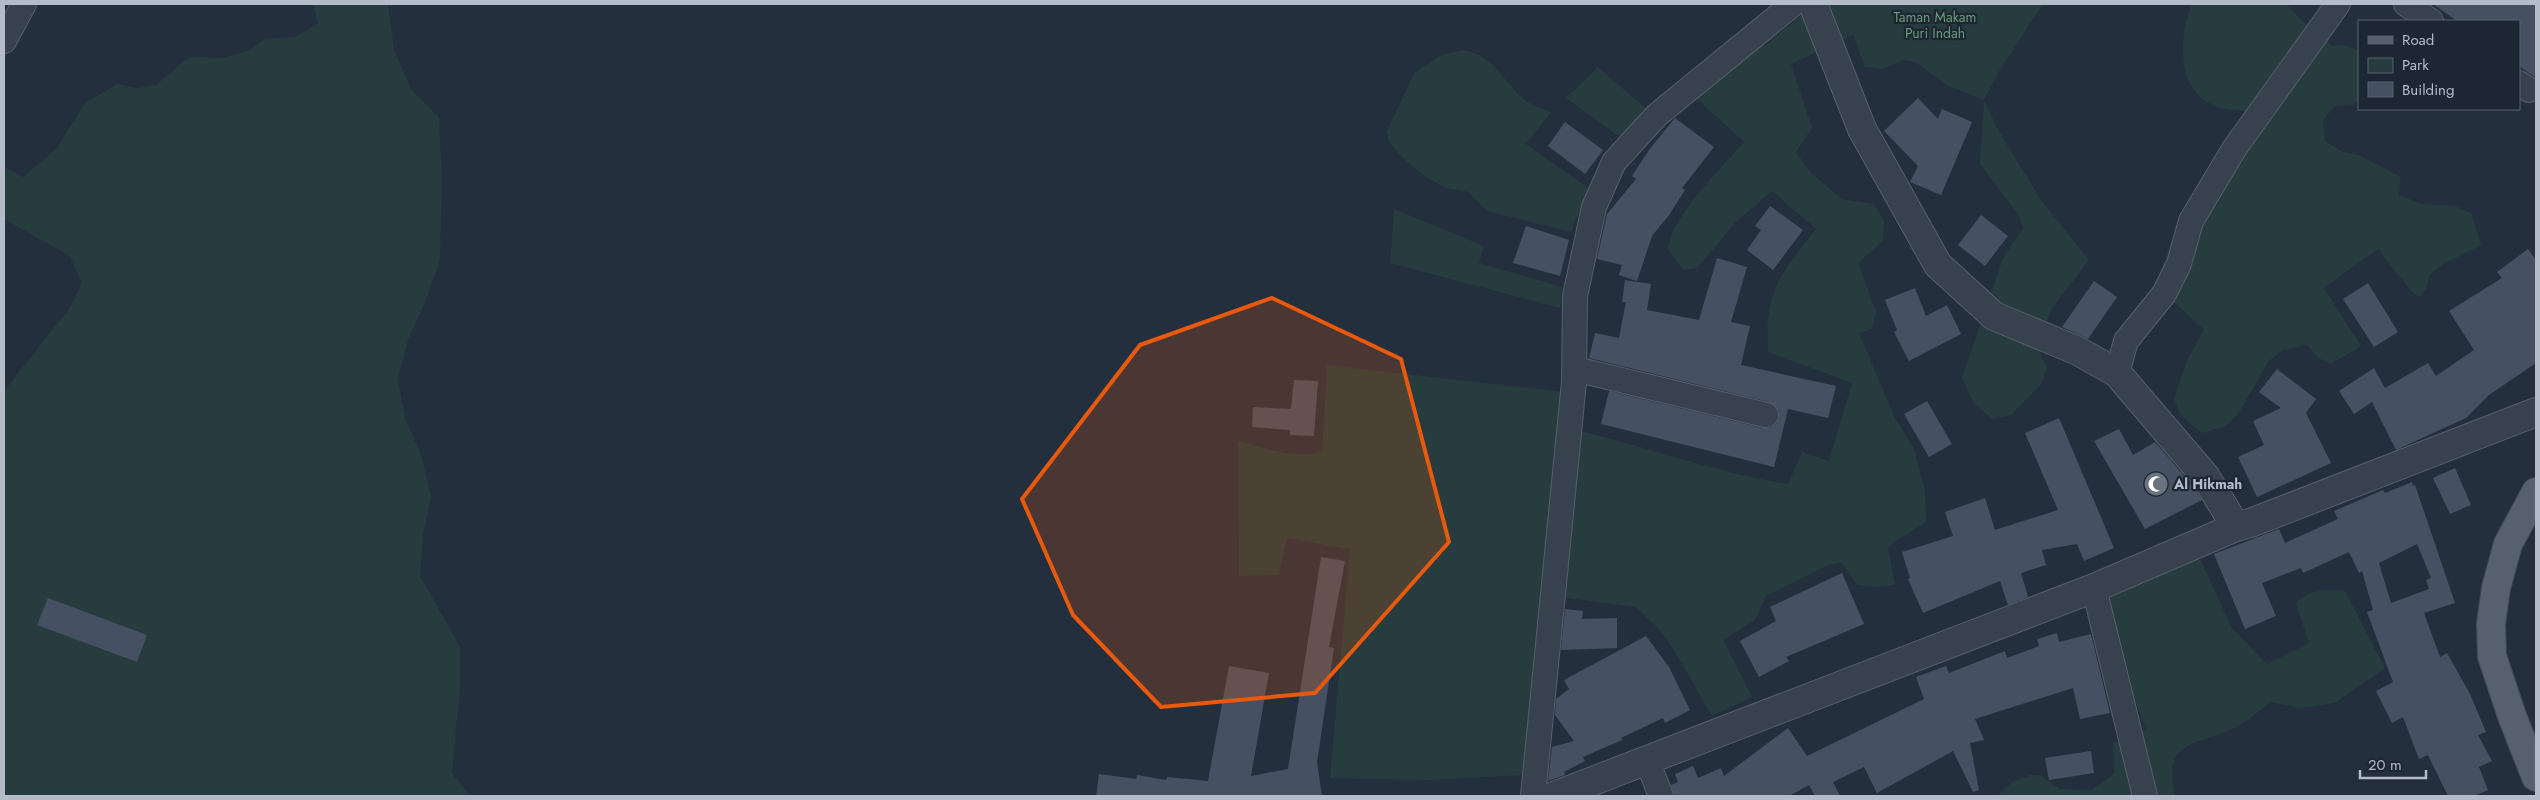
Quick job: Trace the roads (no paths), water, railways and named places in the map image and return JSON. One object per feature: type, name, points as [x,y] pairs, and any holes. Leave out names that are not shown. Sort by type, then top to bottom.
[{"type":"main road","points":[[2536,492],[2508,544],[2496,588],[2491,624],[2492,656],[2512,716],[2536,777]]},
{"type":"street","points":[[4,41],[24,4]]},
{"type":"street","points":[[1533,796],[1575,369],[1575,296],[1594,207],[1614,162],[1657,115],[1793,4]]},
{"type":"street","points":[[1813,4],[1862,129],[1938,265],[1994,316],[2078,351],[2117,374],[2205,476],[2236,527]]},
{"type":"street","points":[[2117,374],[2126,341],[2164,294],[2179,264],[2191,221],[2234,149],[2338,4]]},
{"type":"street","points":[[2406,4],[2430,20]]},
{"type":"street","points":[[1575,369],[1766,415]]},
{"type":"street","points":[[1554,796],[2094,588],[2236,527],[2536,412]]},
{"type":"street","points":[[2094,588],[2144,796]]},
{"type":"street","points":[[1648,760],[1661,796]]},
{"type":"place","name":"Al Hikmah","points":[[2156,484]]},
{"type":"park label","name":"Taman Makam Puri Indah","points":[[1935,25]]}]
